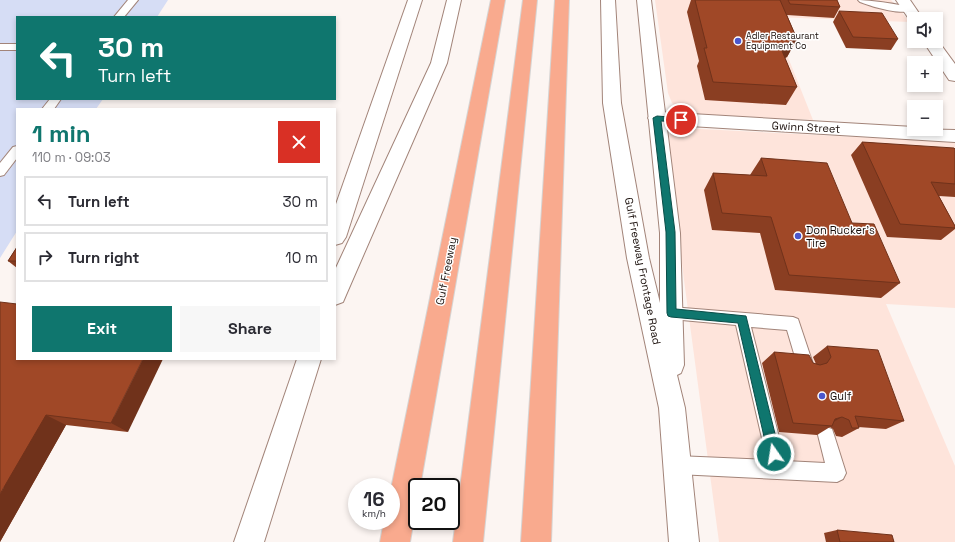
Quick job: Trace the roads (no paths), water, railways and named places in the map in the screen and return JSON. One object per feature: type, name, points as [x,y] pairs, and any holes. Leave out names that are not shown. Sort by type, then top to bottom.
[{"type":"highway","points":[[468,542],[530,0]]},
{"type":"highway","points":[[536,542],[562,0]]},
{"type":"highway","name":"Gulf Freeway","points":[[395,542],[496,2]]},
{"type":"main road","points":[[336,234],[415,0]]},
{"type":"main road","points":[[336,293],[439,63],[454,0]]},
{"type":"main road","name":"Gulf Freeway Frontage Road","points":[[608,0],[612,103],[638,258],[672,408],[684,542]]},
{"type":"main road","points":[[644,0],[670,232],[672,408]]},
{"type":"main road","points":[[936,48],[955,76]]},
{"type":"main road","name":"Gwinn Street","points":[[657,118],[955,136]]},
{"type":"main road","points":[[249,542],[309,360]]},
{"type":"lane","points":[[120,16],[132,0]]},
{"type":"lane","points":[[863,0],[879,6],[909,9]]},
{"type":"lane","points":[[0,47],[16,47]]},
{"type":"lane","points":[[49,108],[55,100]]},
{"type":"lane","points":[[0,172],[16,151]]},
{"type":"lane","points":[[671,313],[793,324],[806,367]]},
{"type":"lane","points":[[742,319],[778,469]]},
{"type":"lane","points":[[677,465],[837,473],[826,435]]},
{"type":"place","name":"Adler Restaurant Equipment Co","points":[[738,41]]},
{"type":"place","name":"Don Rucker's Tire","points":[[798,236]]},
{"type":"place","name":"Gulf","points":[[822,396]]}]
